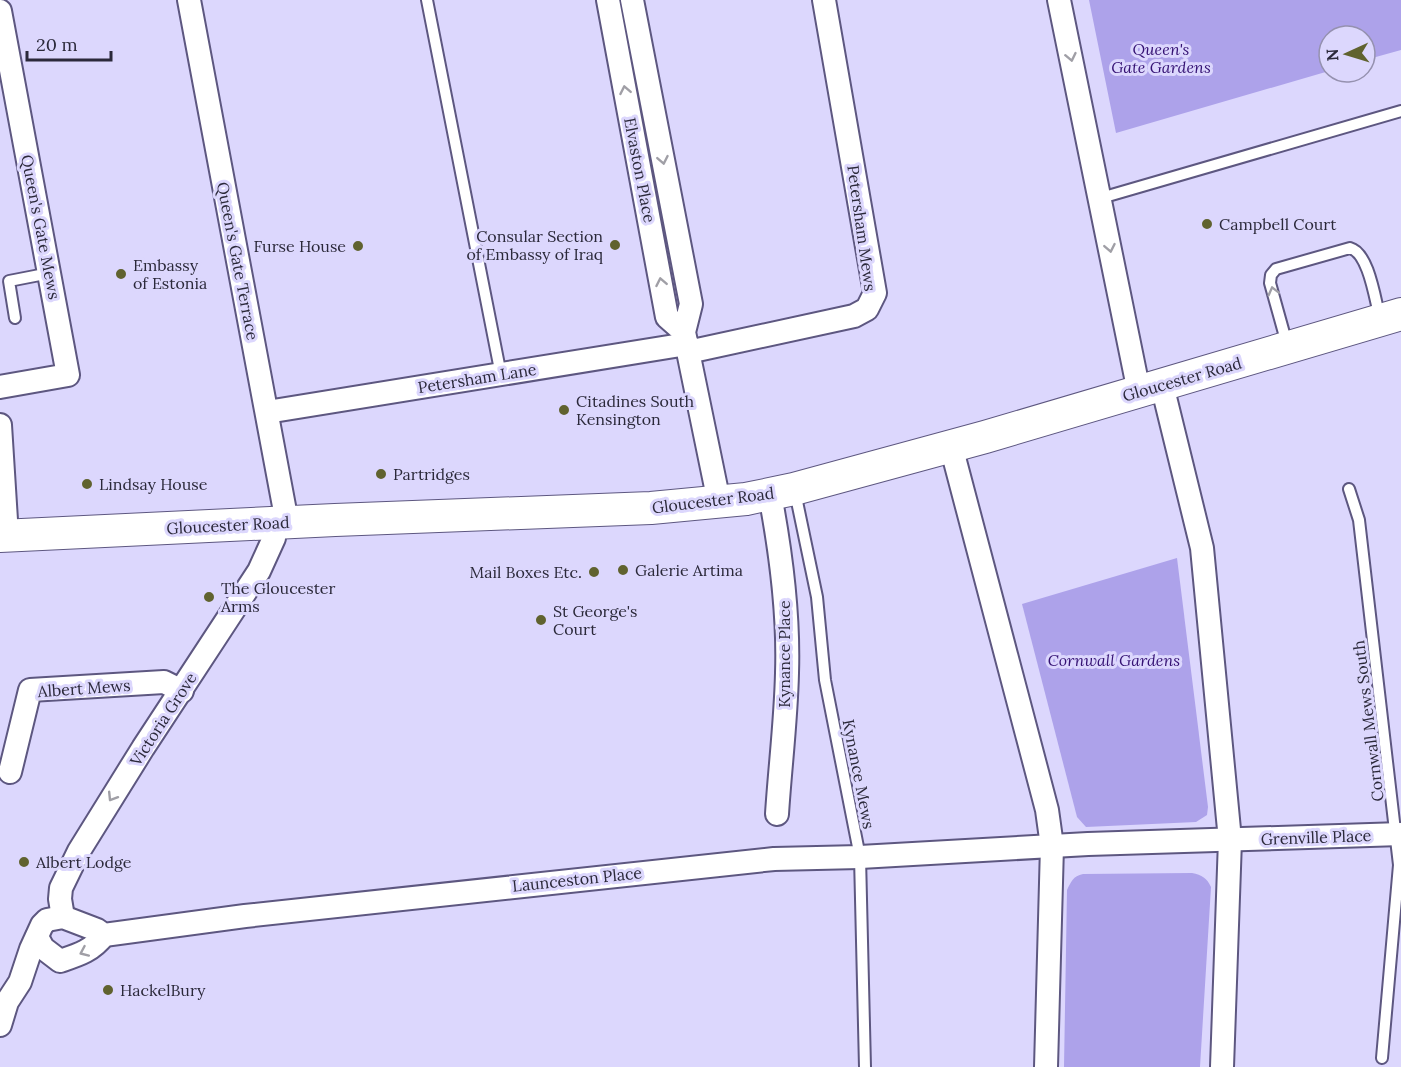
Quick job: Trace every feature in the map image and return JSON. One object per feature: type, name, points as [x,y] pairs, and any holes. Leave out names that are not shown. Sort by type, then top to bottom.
[{"type":"main road","name":"Gloucester Road","points":[[4,536],[281,522],[651,508],[719,502],[782,492],[951,446],[1391,317]]},
{"type":"street","name":"Queen's Gate Terrace","points":[[189,0],[267,412],[281,522]]},
{"type":"street","name":"Elvaston Place","points":[[608,0],[667,317],[686,343]]},
{"type":"street","name":"Elvaston Place","points":[[632,0],[692,304],[686,343],[719,502]]},
{"type":"street","name":"Petersham Mews","points":[[686,343],[854,316],[867,309],[875,293],[824,0]]},
{"type":"street","points":[[1059,0],[1101,198],[1150,388],[1202,548],[1230,840],[1222,1067]]},
{"type":"street","name":"Queen's Gate Mews","points":[[0,11],[68,375],[0,387]]},
{"type":"street","name":"Petersham Lane","points":[[267,412],[686,343]]},
{"type":"street","points":[[0,425],[4,536]]},
{"type":"street","points":[[951,446],[1047,810],[1052,846],[1046,1067]]},
{"type":"street","name":"Kynance Place","points":[[777,814],[787,672],[786,616],[779,543],[782,492]]},
{"type":"street","name":"Victoria Grove","points":[[63,917],[60,900],[61,888],[79,851],[143,748],[259,572],[281,522]]},
{"type":"street","name":"Albert Mews","points":[[10,772],[30,690],[164,682],[182,691]]},
{"type":"street","name":"Grenville Place","points":[[1230,840],[1399,835]]},
{"type":"street","points":[[1052,846],[1230,840]]},
{"type":"street","name":"Launceston Place","points":[[104,935],[245,916],[774,859],[860,857],[1052,846]]},
{"type":"street","points":[[0,1025],[7,1002],[20,982],[31,949],[42,925],[47,920],[63,917],[104,935],[96,946],[87,952],[60,962],[43,948],[37,938]]},
{"type":"lane","points":[[427,0],[501,375]]},
{"type":"lane","points":[[1101,198],[1401,111]]},
{"type":"lane","points":[[1288,347],[1270,283],[1271,275],[1276,269],[1350,248],[1356,249],[1361,254],[1391,317]]},
{"type":"lane","points":[[15,318],[9,281],[50,273]]},
{"type":"lane","name":"Cornwall Mews South","points":[[1349,489],[1359,520],[1399,835],[1399,866],[1382,1058]]},
{"type":"lane","name":"Kynance Mews","points":[[782,492],[817,597],[825,680],[860,857],[865,1067]]},
{"type":"green space","name":"Queen's Gate Gardens","points":[[1089,0],[1401,0],[1401,50],[1377,57],[1377,24],[1317,24],[1317,74],[1116,133]]},
{"type":"green space","name":"Cornwall Gardens","points":[[1177,558],[1208,807],[1207,815],[1196,822],[1086,827],[1077,817],[1022,604]]},
{"type":"green space","points":[[1192,873],[1204,877],[1211,887],[1200,1067],[1064,1067],[1067,890],[1071,882],[1083,874]]},
{"type":"place","name":"Campbell Court","points":[[1207,224]]},
{"type":"place","name":"Consular Section of Embassy of Iraq","points":[[615,245]]},
{"type":"place","name":"Furse House","points":[[358,246]]},
{"type":"place","name":"Embassy of Estonia","points":[[121,274]]},
{"type":"place","name":"Citadines South Kensington","points":[[564,410]]},
{"type":"place","name":"Partridges","points":[[381,474]]},
{"type":"place","name":"Lindsay House","points":[[87,484]]},
{"type":"place","name":"Galerie Artima","points":[[623,570]]},
{"type":"place","name":"Mail Boxes Etc.","points":[[594,572]]},
{"type":"place","name":"The Gloucester Arms","points":[[209,597]]},
{"type":"place","name":"St George's Court","points":[[541,620]]},
{"type":"place","name":"Albert Lodge","points":[[24,862]]},
{"type":"place","name":"HackelBury","points":[[108,990]]}]
